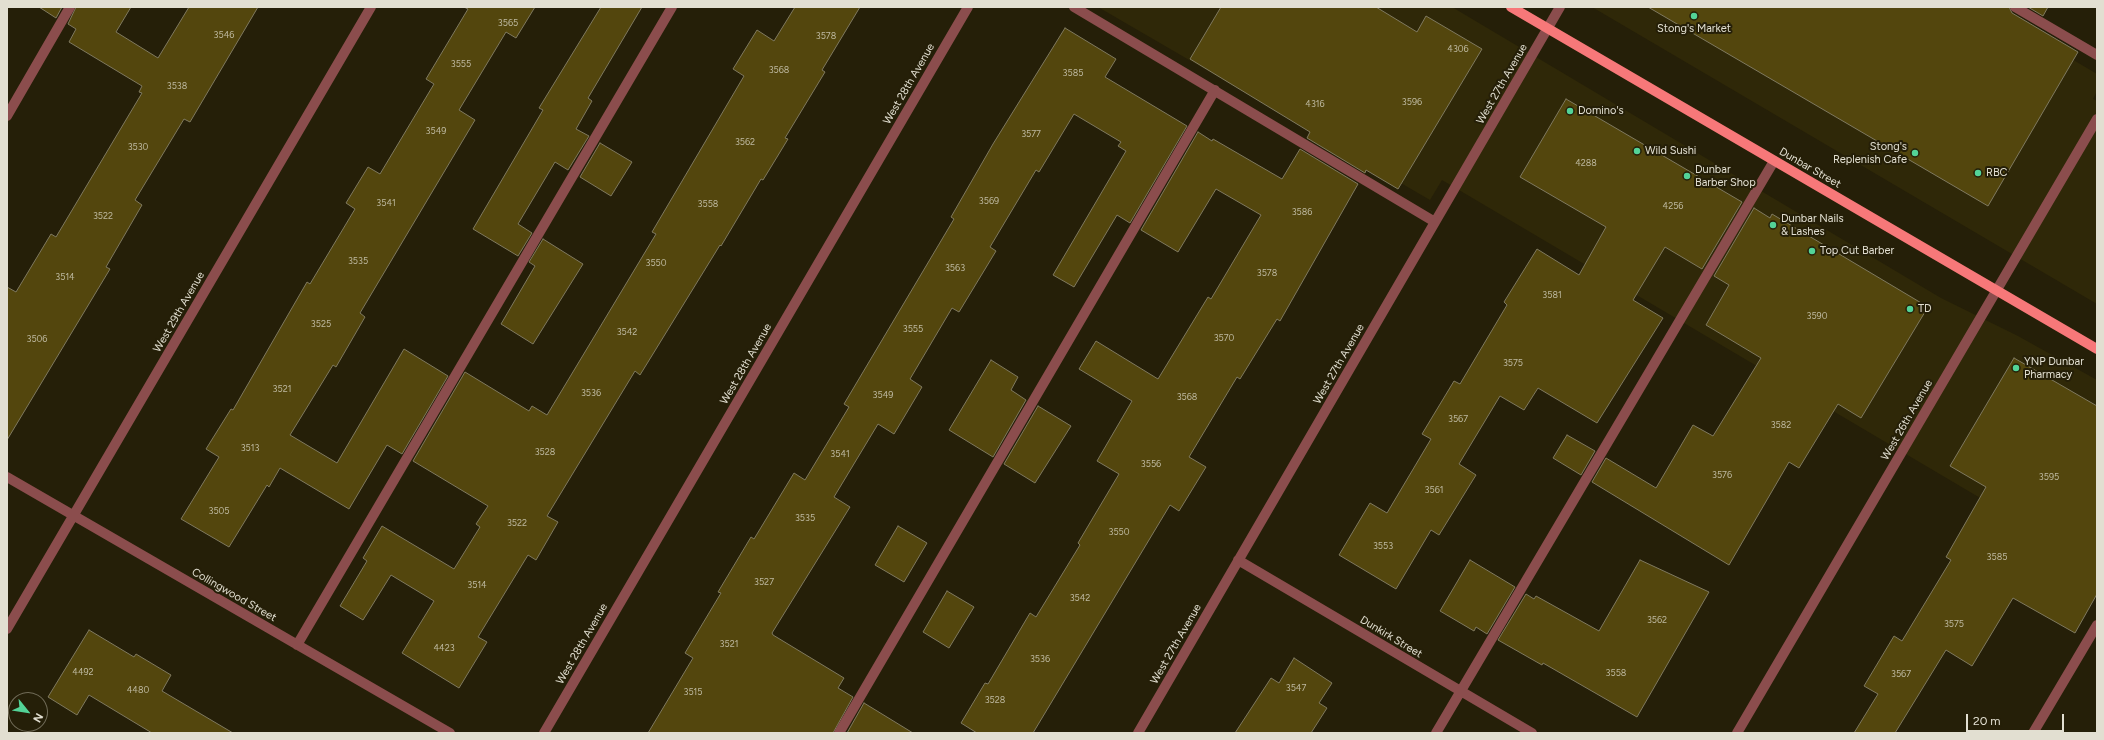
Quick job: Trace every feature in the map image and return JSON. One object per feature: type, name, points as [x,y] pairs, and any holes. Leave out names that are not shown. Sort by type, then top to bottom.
[{"type":"main road","name":"Dunbar Street","points":[[1510,7],[2097,349]]},
{"type":"street","points":[[7,116],[70,7]]},
{"type":"street","name":"West 29th Avenue","points":[[7,629],[371,7]]},
{"type":"street","points":[[297,645],[672,7]]},
{"type":"street","name":"West 28th Avenue","points":[[544,733],[968,7]]},
{"type":"street","points":[[1074,7],[1435,222]]},
{"type":"street","name":"West 27th Avenue","points":[[1138,733],[1560,7]]},
{"type":"street","points":[[2016,7],[2097,54]]},
{"type":"street","points":[[839,733],[1215,90]]},
{"type":"street","name":"West 26th Avenue","points":[[1737,733],[2097,119]]},
{"type":"street","points":[[1436,733],[1774,161]]},
{"type":"street","name":"Collingwood Street","points":[[7,477],[450,733]]},
{"type":"street","name":"Dunkirk Street","points":[[1238,560],[1532,733]]},
{"type":"street","points":[[2033,733],[2097,625]]},
{"type":"shaded area","points":[[1098,7],[1452,7],[1941,298],[2018,336],[2097,380],[2097,567],[1442,180],[1430,200]]},
{"type":"shaded area","points":[[1592,7],[1984,7],[2097,74],[2097,91],[2093,99],[2097,101],[2097,304]]},
{"type":"building","points":[[39,7],[62,7],[56,18]]},
{"type":"building","points":[[76,7],[131,7],[116,32],[158,58],[189,7],[258,7],[190,122],[184,119],[135,200],[142,205],[106,267],[110,269],[7,440],[7,287],[16,292],[51,234],[56,237],[142,93],[139,92],[142,86],[69,42],[76,29],[68,24]]},
{"type":"building","points":[[464,7],[535,7],[516,38],[506,32],[459,110],[475,120],[360,313],[365,317],[336,367],[333,365],[290,435],[337,463],[404,349],[448,376],[402,454],[387,445],[349,509],[280,468],[269,487],[267,485],[229,547],[181,519],[219,457],[206,449],[231,409],[233,410],[307,282],[310,284],[355,209],[346,203],[368,167],[380,174],[434,84],[426,79],[468,9]]},
{"type":"building","points":[[601,7],[642,7],[588,98],[592,101],[576,129],[589,136],[568,170],[555,162],[518,224],[532,233],[518,256],[473,229],[543,110],[539,108]]},
{"type":"building","points":[[795,7],[860,7],[822,70],[825,72],[785,138],[788,139],[763,180],[761,179],[640,375],[635,371],[547,516],[558,522],[536,560],[528,555],[478,637],[487,642],[459,688],[402,653],[434,601],[391,575],[363,620],[340,606],[367,561],[363,558],[382,526],[454,569],[480,527],[476,524],[488,506],[413,461],[465,372],[529,411],[532,406],[547,415],[656,234],[652,232],[744,76],[733,69],[757,30],[774,41]]},
{"type":"building","points":[[1221,7],[1376,7],[1417,32],[1426,16],[1482,49],[1398,189],[1366,170],[1365,173],[1307,138],[1310,132],[1190,59]]},
{"type":"building","points":[[1648,7],[2009,7],[2012,13],[2078,52],[1988,206]]},
{"type":"building","points":[[2028,7],[2048,7],[2043,16]]},
{"type":"building","points":[[1065,28],[1116,59],[1105,77],[1187,126],[1130,223],[1117,215],[1074,287],[1053,275],[1126,151],[1118,146],[1121,142],[1074,114],[1039,172],[1036,170],[990,247],[996,251],[959,312],[952,308],[910,379],[922,387],[894,434],[878,424],[834,497],[850,507],[772,633],[844,678],[838,688],[853,697],[833,733],[648,733],[693,658],[685,653],[721,593],[718,592],[751,537],[754,539],[794,473],[805,480],[849,407],[844,404],[954,219],[951,217],[993,144]]},
{"type":"building","points":[[1566,99],[1742,202],[1702,269],[1665,247],[1633,300],[1663,318],[1597,423],[1538,388],[1524,410],[1500,396],[1459,464],[1476,475],[1439,535],[1431,530],[1396,589],[1339,555],[1370,503],[1387,513],[1431,439],[1422,434],[1454,381],[1460,384],[1507,305],[1504,302],[1537,249],[1579,275],[1606,227],[1520,177]]},
{"type":"building","points":[[1198,132],[1212,141],[1213,139],[1282,179],[1300,149],[1358,184],[1280,321],[1277,319],[1240,379],[1237,377],[1189,457],[1206,467],[1179,511],[1170,505],[1033,733],[977,733],[961,723],[985,683],[988,684],[1030,613],[1036,617],[1080,545],[1078,543],[1119,474],[1097,461],[1132,401],[1079,369],[1096,341],[1158,379],[1208,297],[1211,299],[1261,215],[1216,189],[1178,252],[1141,230]]},
{"type":"building","points":[[600,143],[632,162],[611,196],[580,177]]},
{"type":"building","points":[[1754,208],[1770,218],[1772,214],[1928,307],[1861,418],[1838,404],[1799,468],[1789,462],[1729,565],[1592,482],[1606,458],[1656,488],[1693,425],[1713,436],[1761,358],[1706,325],[1729,285],[1714,276]]},
{"type":"building","points":[[543,239],[583,264],[533,344],[501,324],[535,266],[529,262]]},
{"type":"building","points":[[2014,358],[2097,406],[2097,594],[2075,633],[2013,598],[1972,666],[1946,650],[1895,733],[1854,733],[1878,694],[1864,686],[1894,636],[1902,641],[1951,560],[1946,557],[1986,487],[1950,466]]},
{"type":"building","points":[[991,360],[1018,377],[1011,390],[1026,400],[993,457],[949,430]]},
{"type":"building","points":[[1038,406],[1071,426],[1035,483],[1004,464]]},
{"type":"building","points":[[1567,435],[1595,451],[1581,475],[1553,458]]},
{"type":"building","points":[[898,526],[927,543],[904,582],[875,565]]},
{"type":"building","points":[[1470,560],[1515,587],[1487,634],[1476,627],[1474,631],[1440,611]]},
{"type":"building","points":[[1640,560],[1709,592],[1637,717],[1543,663],[1542,665],[1498,640],[1526,594],[1534,599],[1536,596],[1599,631]]},
{"type":"building","points":[[947,591],[974,607],[949,648],[923,632]]},
{"type":"building","points":[[89,630],[134,657],[136,654],[171,675],[162,691],[233,733],[152,733],[89,695],[77,715],[48,697]]},
{"type":"building","points":[[1294,658],[1332,683],[1319,703],[1327,708],[1311,733],[1235,733],[1271,678],[1279,683]]},
{"type":"building","points":[[864,703],[913,733],[847,733]]},
{"type":"place","name":"Stong's Market","points":[[1694,16]]},
{"type":"place","name":"Domino's","points":[[1570,111]]},
{"type":"place","name":"Wild Sushi","points":[[1637,151]]},
{"type":"place","name":"Stong's Replenish Cafe","points":[[1915,153]]},
{"type":"place","name":"RBC","points":[[1978,173]]},
{"type":"place","name":"Dunbar Barber Shop","points":[[1687,176]]},
{"type":"place","name":"Dunbar Nails & Lashes","points":[[1773,225]]},
{"type":"place","name":"Top Cut Barber","points":[[1812,251]]},
{"type":"place","name":"TD","points":[[1910,309]]},
{"type":"place","name":"YNP Dunbar Pharmacy","points":[[2016,368]]}]
